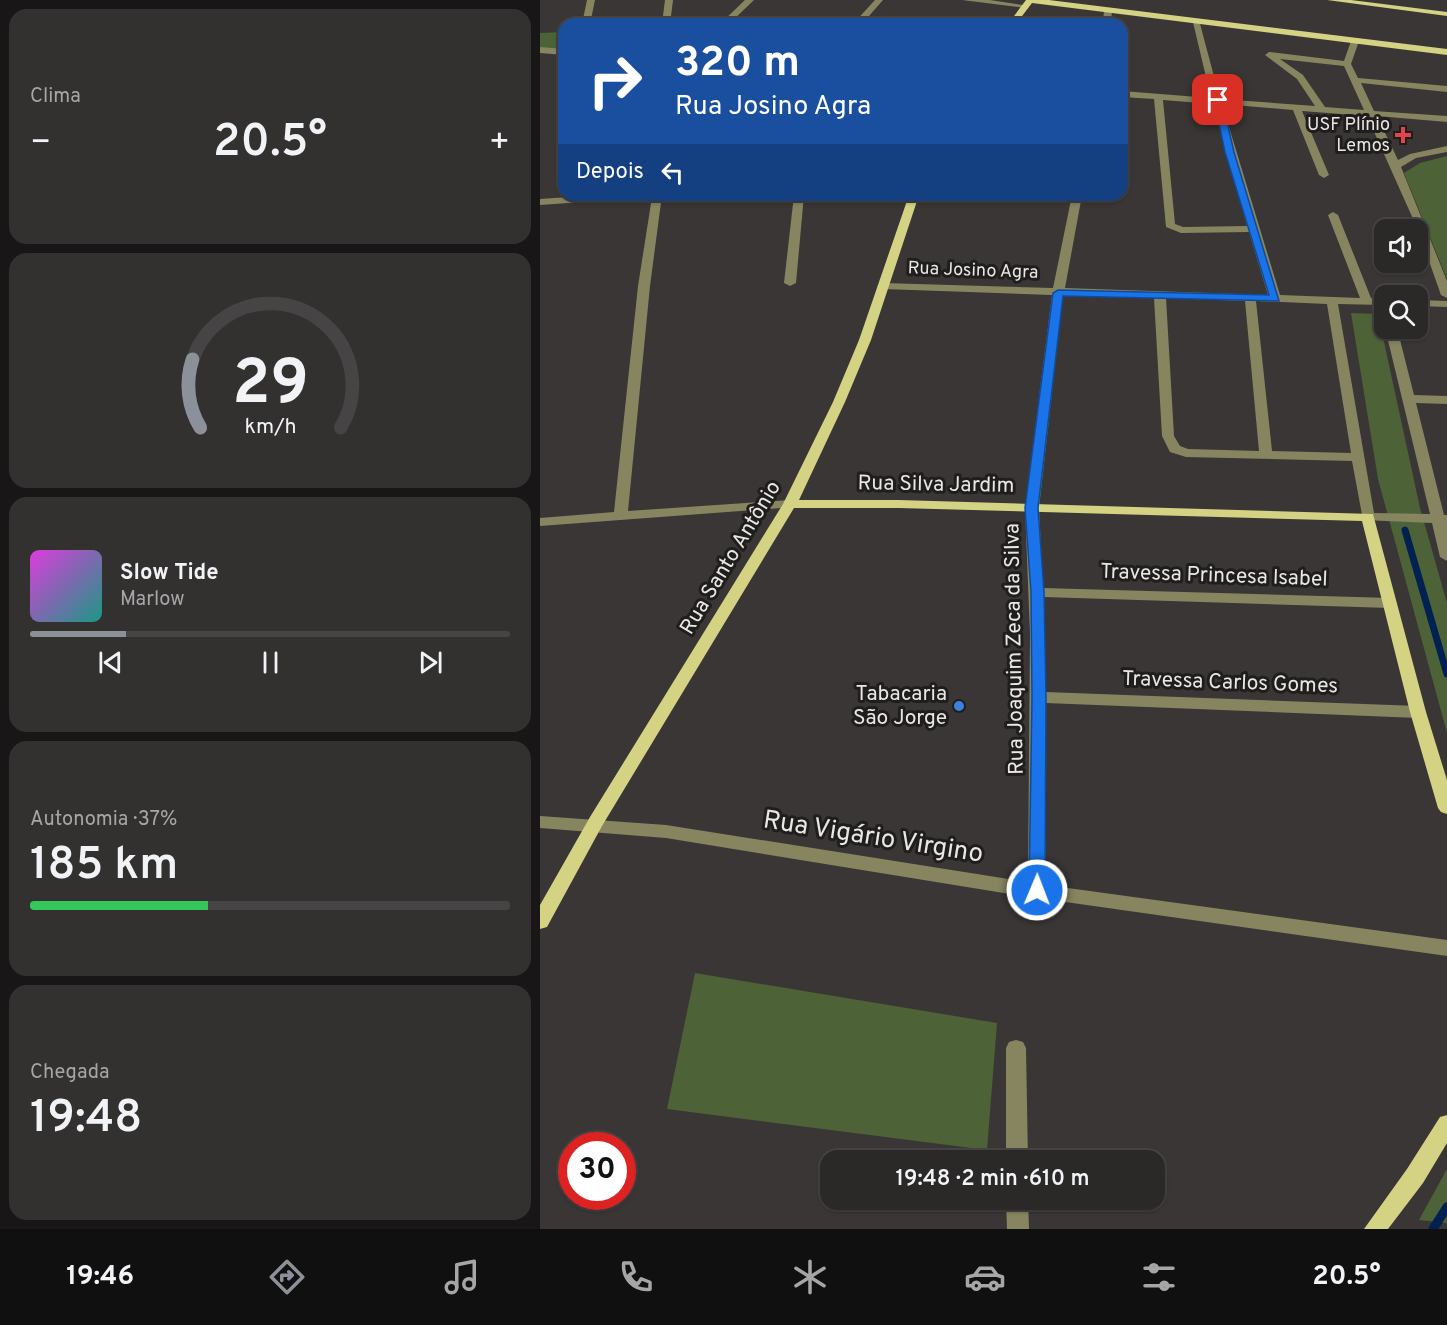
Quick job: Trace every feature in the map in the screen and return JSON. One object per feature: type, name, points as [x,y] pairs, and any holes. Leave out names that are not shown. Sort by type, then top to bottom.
[{"type":"main road","points":[[1331,0],[1447,14]]},
{"type":"main road","points":[[1016,18],[1028,2],[1195,20],[1447,52]]},
{"type":"main road","name":"Rua Santo Antônio","points":[[540,922],[596,822],[790,504],[839,402],[912,201]]},
{"type":"main road","name":"Rua Silva Jardim","points":[[790,504],[1372,517]]},
{"type":"main road","points":[[1372,517],[1390,603],[1418,712],[1447,808]]},
{"type":"main road","points":[[1375,1229],[1415,1176],[1447,1124]]},
{"type":"street","points":[[587,18],[591,0]]},
{"type":"street","points":[[667,18],[669,0]]},
{"type":"street","points":[[730,18],[750,0]]},
{"type":"street","points":[[862,18],[879,0]]},
{"type":"street","points":[[966,0],[1028,2]]},
{"type":"street","points":[[1107,18],[1108,10]]},
{"type":"street","points":[[1195,20],[1230,152],[1275,298]]},
{"type":"street","points":[[1355,41],[1347,64],[1396,166],[1447,295]]},
{"type":"street","points":[[540,50],[558,52]]},
{"type":"street","points":[[1322,109],[1300,77],[1269,55],[1347,64]]},
{"type":"street","points":[[1356,80],[1447,89]]},
{"type":"street","points":[[1128,94],[1447,119]]},
{"type":"street","points":[[1158,96],[1171,213],[1170,225],[1181,230],[1254,229]]},
{"type":"street","points":[[1296,107],[1324,175]]},
{"type":"street","points":[[1396,166],[1413,156],[1447,148]]},
{"type":"street","points":[[540,202],[558,201]]},
{"type":"street","points":[[621,515],[644,286],[656,201]]},
{"type":"street","points":[[790,283],[798,201]]},
{"type":"street","name":"Rua Joaquim Zeca da Silva","points":[[1037,890],[1039,697],[1037,592],[1032,508],[1058,293],[1076,201]]},
{"type":"street","points":[[1333,215],[1367,302]]},
{"type":"street","name":"Rua Josino Agra","points":[[883,286],[1374,302]]},
{"type":"street","points":[[1160,296],[1168,436],[1171,445],[1179,451],[1358,457]]},
{"type":"street","points":[[1250,298],[1266,454]]},
{"type":"street","points":[[1332,300],[1358,457],[1372,517],[1436,519]]},
{"type":"street","points":[[1428,303],[1447,304]]},
{"type":"street","points":[[1394,339],[1447,557]]},
{"type":"street","points":[[1409,399],[1447,400]]},
{"type":"street","name":"Rua Silva Jardim","points":[[540,522],[790,504]]},
{"type":"street","name":"Travessa Princesa Isabel","points":[[1037,592],[1390,603]]},
{"type":"street","name":"Travessa Carlos Gomes","points":[[1039,697],[1418,712]]},
{"type":"street","name":"Rua Vigário Virgino","points":[[540,822],[596,822],[661,829],[873,866],[1447,948]]},
{"type":"street","points":[[1016,1048],[1017,1150]]},
{"type":"street","points":[[1017,1210],[1018,1229]]},
{"type":"green space","points":[[558,32],[558,50],[540,49],[540,33]]},
{"type":"green space","points":[[1447,156],[1447,279],[1428,232],[1428,219],[1423,219],[1404,173],[1420,163]]},
{"type":"green space","points":[[1351,313],[1374,314],[1374,339],[1383,339],[1420,508],[1447,603],[1447,733],[1378,479]]},
{"type":"green space","points":[[695,973],[997,1023],[987,1150],[667,1109]]},
{"type":"green space","points":[[1447,1169],[1447,1223],[1419,1220]]},
{"type":"waterway","points":[[1405,530],[1447,674]]},
{"type":"waterway","points":[[1433,1229],[1447,1207]]},
{"type":"place","name":"USF Plínio Lemos","points":[[1403,135]]},
{"type":"place","name":"Tabacaria São Jorge","points":[[959,706]]},
{"type":"route","points":[[1037,890],[1039,697],[1037,592],[1032,508],[1058,293],[1275,298],[1262,262],[1230,152],[1218,100]]}]
